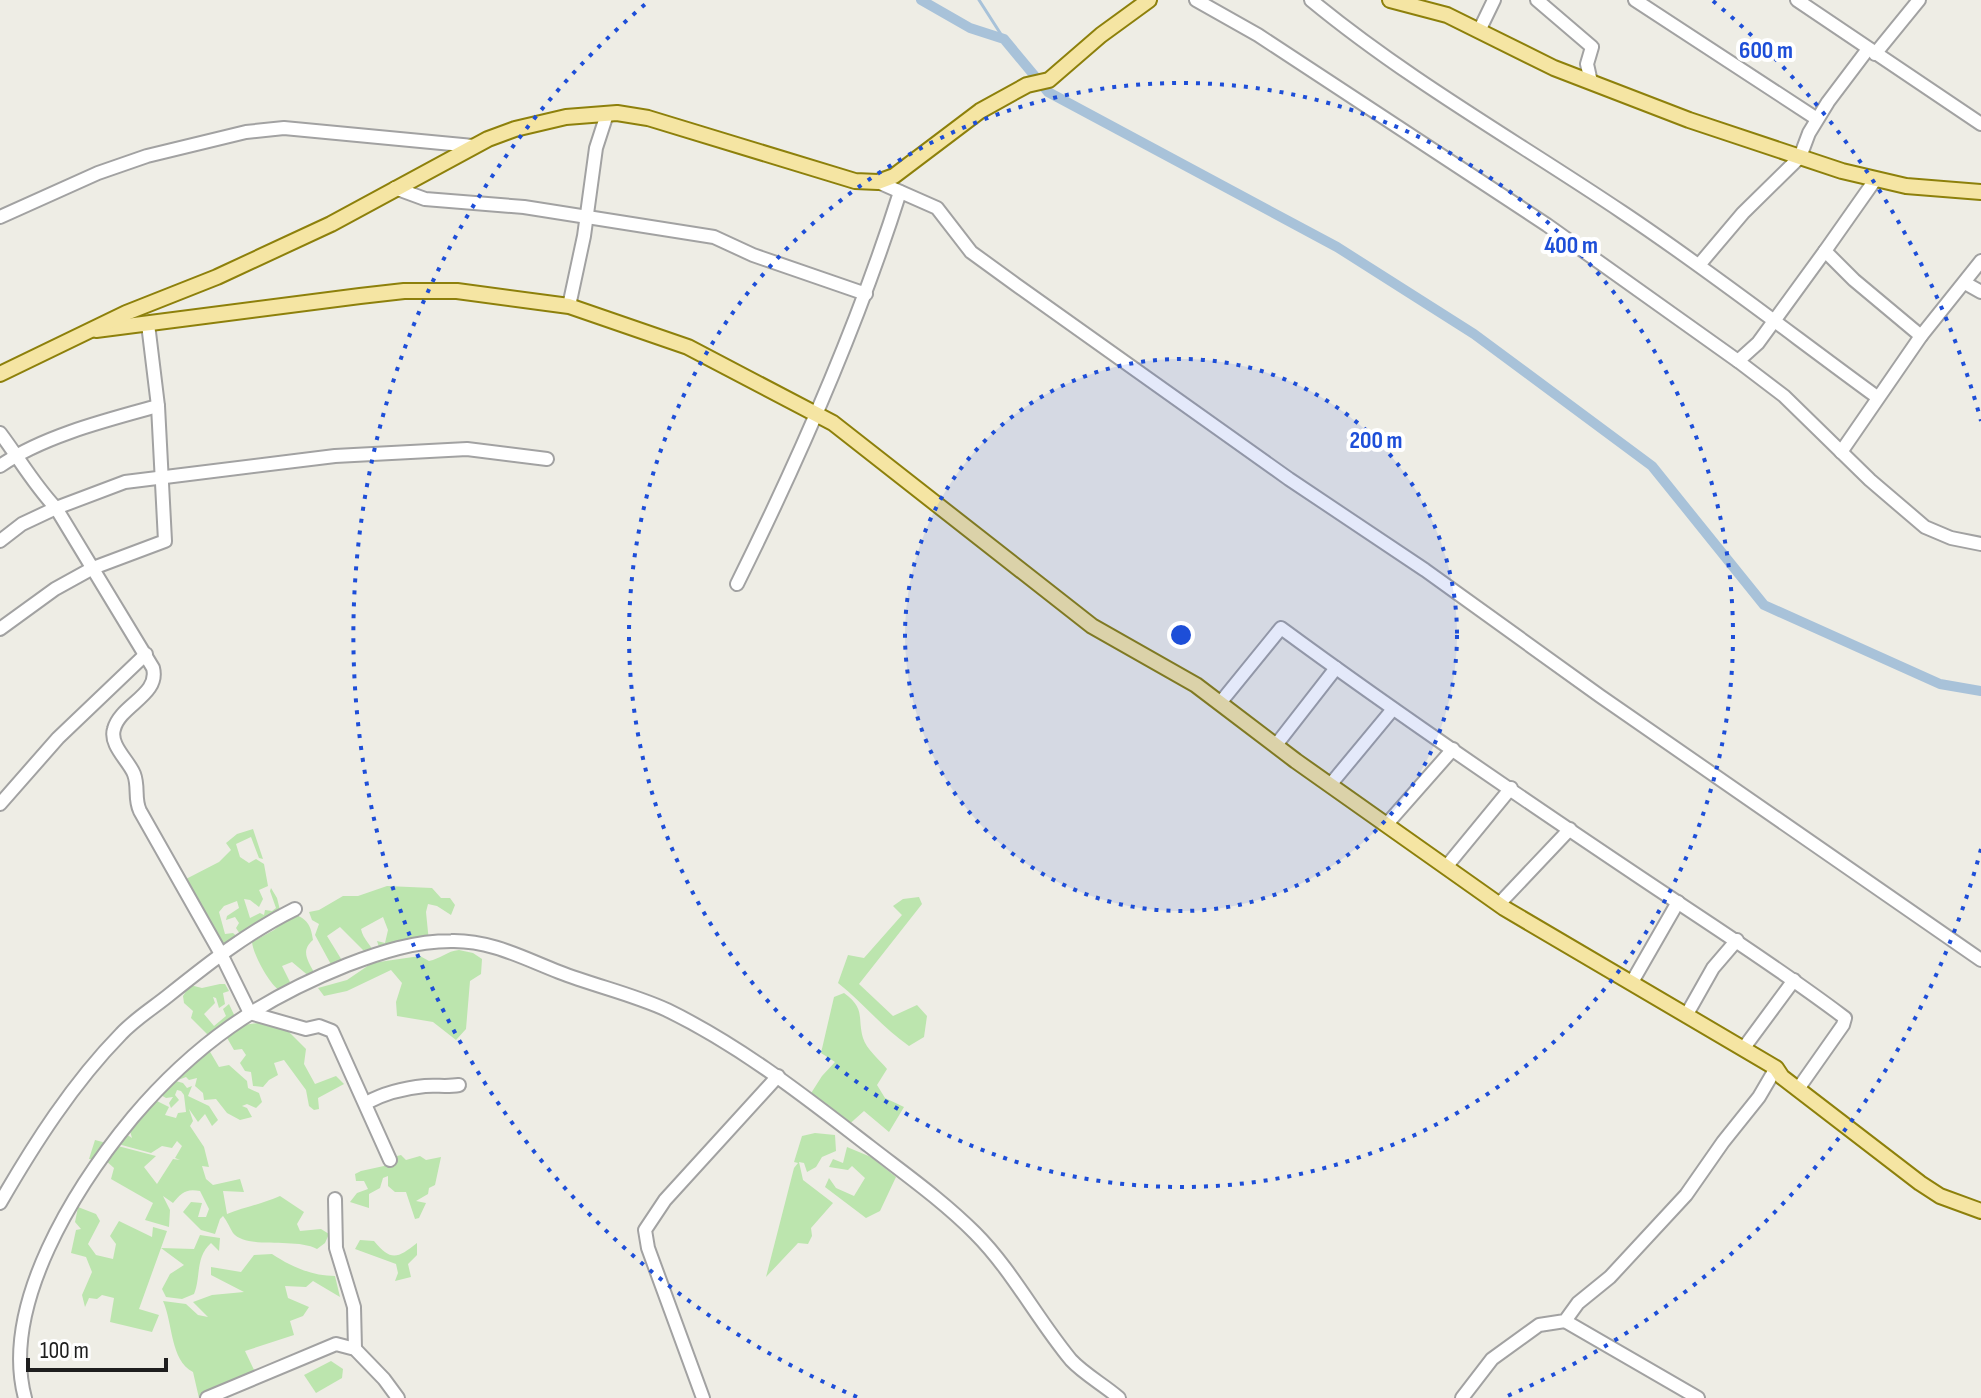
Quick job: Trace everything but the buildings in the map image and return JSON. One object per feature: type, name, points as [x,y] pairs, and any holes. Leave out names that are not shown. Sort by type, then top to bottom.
[{"type":"main road","points":[[0,374],[126,313],[217,277],[331,224],[473,146],[515,129],[566,117],[607,114],[648,118],[801,166],[855,181],[878,182],[894,176],[980,111],[1027,85],[1049,80],[1101,35],[1149,0]]},
{"type":"main road","points":[[1390,0],[1447,15],[1530,58],[1689,120],[1800,157],[1906,186],[1981,192]]},
{"type":"main road","points":[[96,330],[404,291],[457,291],[569,306],[688,347],[833,423],[1092,626],[1196,685],[1330,785],[1537,929],[1776,1068],[1782,1077],[1920,1183],[1940,1196],[1981,1211]]},
{"type":"street","points":[[1196,0],[1258,35],[1547,225],[1738,361],[1784,396],[1925,527],[1951,538],[1981,544]]},
{"type":"street","points":[[1311,0],[1369,45],[1699,265],[1877,397]]},
{"type":"street","points":[[1479,31],[1494,0]]},
{"type":"street","points":[[1537,0],[1592,47],[1587,64],[1591,82]]},
{"type":"street","points":[[1635,0],[1817,119]]},
{"type":"street","points":[[1797,0],[1981,124]]},
{"type":"street","points":[[1699,265],[1743,213],[1800,157],[1817,119],[1871,52],[1919,0]]},
{"type":"street","points":[[569,306],[596,148],[607,114]]},
{"type":"street","points":[[0,217],[98,173],[147,156],[246,132],[284,128],[473,146]]},
{"type":"street","points":[[1738,361],[1758,343],[1875,180]]},
{"type":"street","points":[[878,182],[937,208],[971,252],[1289,479],[1425,570],[1600,696],[1981,960]]},
{"type":"street","points":[[395,188],[425,199],[524,207],[714,237],[753,255],[866,294]]},
{"type":"street","points":[[737,584],[818,415],[866,294],[900,192]]},
{"type":"street","points":[[1825,251],[1854,280],[1921,336]]},
{"type":"street","points":[[1841,452],[1921,336],[1981,261]]},
{"type":"street","points":[[1965,283],[1981,292]]},
{"type":"street","points":[[0,629],[55,589],[93,568],[165,541],[164,477],[148,324]]},
{"type":"street","points":[[0,466],[17,454],[107,420],[158,406]]},
{"type":"street","points":[[0,433],[56,508],[146,654],[155,675],[152,684],[118,720],[113,731],[114,739],[135,776],[136,804],[221,954],[250,1013],[306,1029],[319,1026],[332,1031],[390,1160]]},
{"type":"street","points":[[0,541],[22,524],[125,482],[335,456],[467,449],[547,459]]},
{"type":"street","points":[[1220,703],[1281,628],[1393,709],[1737,940],[1845,1018],[1798,1089]]},
{"type":"street","points":[[0,804],[58,738],[146,654]]},
{"type":"street","points":[[1276,745],[1336,668]]},
{"type":"street","points":[[1330,785],[1393,709]]},
{"type":"street","points":[[1386,825],[1453,749]]},
{"type":"street","points":[[1446,867],[1511,788]]},
{"type":"street","points":[[1499,904],[1570,829]]},
{"type":"street","points":[[1632,982],[1678,902]]},
{"type":"street","points":[[0,1203],[60,1111],[123,1032],[221,954],[265,924],[295,909]]},
{"type":"street","points":[[1687,1014],[1713,968],[1737,940]]},
{"type":"street","points":[[25,1398],[18,1368],[20,1336],[36,1275],[53,1235],[110,1146],[162,1084],[225,1029],[301,983],[374,954],[414,944],[476,941],[662,1008],[730,1044],[778,1076],[928,1191],[977,1235],[1074,1363],[1119,1398]]},
{"type":"street","points":[[1743,1049],[1794,980]]},
{"type":"street","points":[[1565,1321],[1578,1303],[1610,1277],[1686,1195],[1759,1097],[1776,1068]]},
{"type":"street","points":[[703,1398],[648,1248],[645,1230],[665,1200],[778,1076]]},
{"type":"street","points":[[366,1103],[383,1094],[426,1086],[444,1088],[459,1085]]},
{"type":"street","points":[[335,1199],[336,1248],[354,1307],[355,1349]]},
{"type":"street","points":[[1462,1398],[1492,1359],[1539,1325],[1565,1321],[1698,1398]]},
{"type":"street","points":[[207,1398],[336,1344],[355,1349],[398,1398]]},
{"type":"green space","points":[[253,829],[263,859],[259,858],[251,837],[236,844],[240,857],[249,863],[256,859],[264,864],[268,886],[259,890],[263,899],[259,907],[244,899],[250,918],[276,908],[271,888],[281,914],[242,937],[236,928],[239,923],[235,917],[226,920],[239,908],[237,901],[224,906],[219,912],[225,934],[233,933],[242,941],[216,952],[186,879],[219,862],[231,850],[226,843],[237,834]]},
{"type":"green space","points":[[387,886],[432,888],[441,898],[450,898],[455,905],[451,915],[428,904],[429,942],[381,953],[377,941],[385,943],[388,930],[383,917],[361,929],[374,954],[365,952],[340,927],[327,936],[343,962],[334,970],[315,935],[319,924],[312,920],[309,912],[319,910],[343,896],[358,896]]},
{"type":"green space","points":[[919,897],[922,904],[859,984],[893,1016],[917,1005],[927,1016],[924,1037],[909,1046],[838,983],[848,955],[864,958],[902,915],[893,906],[903,899]]},
{"type":"green space","points":[[294,914],[305,920],[311,930],[313,940],[306,952],[315,974],[310,977],[292,962],[282,966],[290,982],[280,991],[262,968],[252,942]]},
{"type":"green space","points":[[459,950],[482,959],[481,974],[470,981],[466,1029],[456,1040],[433,1022],[397,1016],[396,1002],[402,983],[391,970],[347,991],[324,996],[318,988],[347,980],[372,963],[420,956],[429,961]]},
{"type":"green space","points":[[225,984],[229,991],[223,993],[225,1004],[219,1008],[213,997],[215,1003],[204,1014],[214,1026],[226,1016],[223,1009],[229,1004],[236,1019],[213,1040],[191,1018],[193,1011],[184,1003],[183,996],[190,985],[202,988]]},
{"type":"green space","points":[[844,993],[858,1009],[865,1042],[887,1069],[877,1085],[885,1098],[904,1107],[889,1132],[864,1111],[845,1128],[808,1098],[835,1062],[821,1053],[834,997]]},
{"type":"green space","points":[[266,1022],[289,1032],[306,1049],[304,1064],[315,1084],[336,1076],[344,1084],[318,1098],[319,1109],[309,1106],[306,1090],[284,1060],[274,1063],[278,1075],[263,1087],[253,1086],[251,1072],[245,1071],[240,1063],[246,1055],[242,1049],[234,1050],[226,1036],[243,1025]]},
{"type":"green space","points":[[209,1050],[219,1067],[229,1065],[247,1081],[248,1088],[259,1093],[262,1102],[256,1108],[247,1104],[242,1106],[252,1117],[240,1120],[227,1113],[216,1099],[204,1100],[203,1093],[195,1086],[197,1078],[178,1080],[177,1076]]},
{"type":"green space","points":[[172,1080],[183,1083],[187,1088],[192,1086],[188,1096],[209,1106],[218,1120],[212,1126],[205,1114],[198,1122],[189,1109],[193,1121],[190,1126],[204,1147],[209,1167],[202,1166],[206,1179],[213,1185],[240,1179],[244,1192],[223,1191],[227,1214],[280,1196],[304,1212],[297,1224],[300,1231],[321,1229],[329,1234],[325,1243],[317,1249],[296,1244],[249,1241],[233,1233],[223,1216],[215,1234],[201,1230],[183,1212],[191,1202],[202,1203],[198,1217],[206,1217],[209,1209],[200,1191],[195,1190],[184,1192],[173,1203],[163,1196],[170,1210],[169,1227],[145,1220],[153,1203],[111,1179],[114,1168],[105,1160],[89,1159],[95,1140],[156,1156],[144,1167],[157,1184],[173,1159],[180,1160],[175,1158],[182,1146],[177,1141],[172,1148],[162,1146],[151,1153],[118,1144],[126,1134],[132,1138],[130,1131],[155,1100],[169,1107],[165,1115],[176,1118],[178,1113],[186,1112],[181,1091],[177,1090],[175,1095],[179,1100],[171,1108],[169,1103],[173,1097],[166,1098],[159,1094]]},
{"type":"green space","points":[[815,1133],[835,1135],[836,1151],[822,1157],[816,1167],[807,1172],[804,1163],[799,1162],[803,1180],[833,1203],[811,1228],[812,1236],[808,1244],[798,1243],[766,1277],[794,1168],[798,1163],[794,1162],[802,1136]]},
{"type":"green space","points":[[847,1147],[871,1157],[896,1177],[880,1211],[866,1218],[825,1187],[829,1178],[836,1188],[854,1196],[865,1178],[852,1166],[848,1170],[829,1167],[833,1159],[843,1163]]},
{"type":"green space","points":[[401,1155],[406,1160],[420,1156],[426,1160],[441,1157],[435,1185],[416,1201],[426,1203],[419,1218],[415,1219],[406,1192],[395,1192],[388,1186],[388,1176],[383,1178],[380,1188],[369,1194],[369,1208],[350,1202],[357,1193],[368,1189],[364,1181],[356,1181],[355,1174],[393,1164]]},
{"type":"green space","points":[[78,1207],[96,1214],[100,1221],[88,1244],[96,1255],[113,1259],[116,1244],[110,1236],[119,1221],[152,1237],[153,1227],[167,1231],[139,1309],[159,1315],[152,1332],[110,1322],[114,1298],[102,1295],[97,1299],[89,1298],[85,1307],[82,1295],[92,1272],[86,1257],[71,1253],[76,1230],[81,1229],[75,1222]]},
{"type":"green space","points":[[200,1235],[220,1238],[219,1251],[211,1243],[200,1261],[194,1294],[182,1299],[166,1297],[162,1289],[170,1274],[184,1265],[161,1248],[194,1249]]},
{"type":"green space","points":[[360,1240],[374,1241],[385,1252],[395,1256],[417,1243],[417,1255],[408,1264],[411,1277],[395,1281],[398,1273],[396,1264],[355,1249]]},
{"type":"green space","points":[[272,1254],[302,1270],[335,1276],[340,1297],[313,1281],[306,1287],[285,1286],[288,1298],[309,1307],[303,1316],[290,1321],[294,1335],[245,1351],[255,1372],[206,1398],[199,1398],[193,1372],[176,1350],[163,1301],[186,1304],[198,1315],[208,1317],[193,1302],[212,1295],[244,1292],[211,1275],[211,1267],[241,1272],[254,1255]]},
{"type":"green space","points":[[331,1361],[343,1369],[342,1378],[316,1393],[304,1375]]},
{"type":"waterway","points":[[921,0],[970,28],[1004,39],[1048,92],[1337,247],[1474,334],[1652,466],[1764,605],[1940,684],[1981,691]]},
{"type":"waterway","points":[[979,0],[1004,39]]}]
